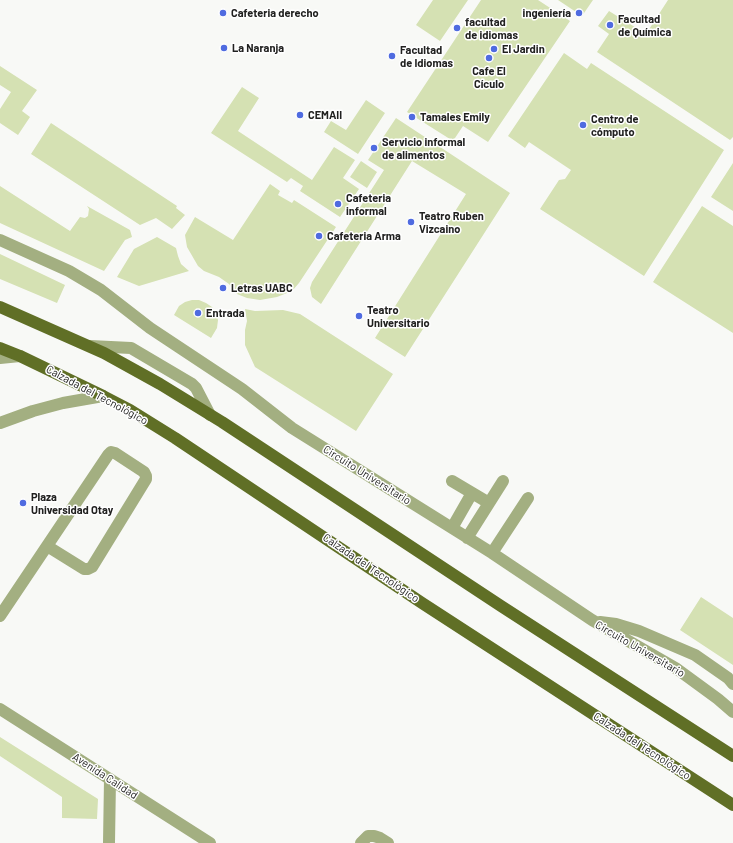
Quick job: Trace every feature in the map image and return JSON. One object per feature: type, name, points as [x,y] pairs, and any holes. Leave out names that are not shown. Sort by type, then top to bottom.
[{"type":"main road","points":[[0,307],[90,346],[160,384],[210,415],[733,756]]},
{"type":"main road","name":"Calzada del Tecnológico","points":[[0,348],[103,396],[130,410],[175,438],[429,607],[733,805]]},
{"type":"street","name":"Circuito Universitario","points":[[0,240],[69,271],[101,290],[150,328],[242,389],[292,428],[492,553],[592,620],[677,669],[733,712]]},
{"type":"street","points":[[90,346],[131,348],[192,384],[196,388],[210,415]]},
{"type":"street","points":[[0,358],[20,356]]},
{"type":"street","points":[[0,423],[33,411],[63,403],[103,396]]},
{"type":"street","points":[[0,616],[108,455],[111,452],[115,453],[144,472],[146,478],[92,567],[84,569],[47,546]]},
{"type":"street","points":[[452,481],[489,503]]},
{"type":"street","points":[[467,538],[503,482]]},
{"type":"street","points":[[452,528],[472,493]]},
{"type":"street","points":[[492,553],[528,498]]},
{"type":"street","points":[[592,620],[616,624],[639,631],[695,655],[728,678],[733,684]]},
{"type":"street","name":"Avenida Calidad","points":[[0,709],[210,843]]},
{"type":"street","points":[[109,843],[110,779]]},
{"type":"street","points":[[360,843],[368,836],[380,838],[388,843]]},
{"type":"green space","points":[[433,0],[468,0],[440,41],[416,25]]},
{"type":"green space","points":[[481,0],[538,0],[570,21],[488,142],[463,126],[453,141],[407,112]]},
{"type":"green space","points":[[558,0],[593,0],[582,16]]},
{"type":"green space","points":[[668,0],[733,0],[733,137],[730,140],[597,52],[609,34],[598,26],[609,11],[646,34]]},
{"type":"green space","points":[[564,53],[587,69],[591,63],[724,150],[644,276],[540,209],[559,180],[565,179],[571,170],[529,142],[525,148],[508,136]]},
{"type":"green space","points":[[0,66],[37,90],[22,111],[30,117],[18,135],[0,123],[0,109],[11,92],[0,85]]},
{"type":"green space","points":[[242,87],[259,98],[238,131],[312,180],[334,147],[355,160],[343,178],[359,189],[340,217],[300,191],[303,186],[291,178],[287,182],[211,133]]},
{"type":"green space","points":[[366,100],[385,113],[358,154],[324,132],[331,121],[346,130]]},
{"type":"green space","points":[[396,118],[510,193],[405,357],[375,338],[466,194],[412,161],[321,304],[312,297],[310,288],[312,282],[384,170],[368,160]]},
{"type":"green space","points":[[51,123],[177,206],[176,208],[185,215],[172,229],[156,218],[140,225],[31,154]]},
{"type":"green space","points":[[361,161],[377,172],[367,188],[350,177]]},
{"type":"green space","points":[[733,163],[733,211],[711,197]]},
{"type":"green space","points":[[270,184],[280,191],[278,195],[292,203],[294,200],[336,227],[299,283],[292,291],[277,297],[260,300],[247,298],[237,294],[229,284],[219,277],[204,271],[198,266],[187,247],[185,235],[195,217],[233,240]]},
{"type":"green space","points":[[0,186],[70,231],[80,217],[85,218],[88,216],[89,209],[87,206],[130,230],[132,237],[125,240],[104,271],[0,223]]},
{"type":"green space","points":[[702,206],[733,226],[733,333],[653,282]]},
{"type":"green space","points":[[157,237],[176,248],[181,264],[189,271],[139,286],[117,277],[134,249]]},
{"type":"green space","points":[[0,254],[65,285],[57,303],[0,279]]},
{"type":"green space","points":[[192,300],[199,300],[206,303],[212,307],[216,313],[218,320],[217,328],[211,338],[174,315],[179,306]]},
{"type":"green space","points":[[245,309],[255,311],[283,310],[300,314],[393,374],[356,431],[255,367],[245,345],[245,330],[247,321]]},
{"type":"green space","points":[[701,597],[733,618],[733,665],[680,630]]},
{"type":"green space","points":[[0,737],[98,799],[97,819],[62,818],[62,797],[0,756]]},
{"type":"place","name":"Cafeteria derecho","points":[[223,13]]},
{"type":"place","name":"ingeniería","points":[[579,13]]},
{"type":"place","name":"Facultad de Química","points":[[610,25]]},
{"type":"place","name":"facultad de idiomas","points":[[457,28]]},
{"type":"place","name":"La Naranja","points":[[224,48]]},
{"type":"place","name":"El Jardin","points":[[494,49]]},
{"type":"place","name":"Facultad de Idiomas","points":[[392,56]]},
{"type":"place","name":"Cafe El Cículo","points":[[489,58]]},
{"type":"place","name":"CEMAII","points":[[300,115]]},
{"type":"place","name":"Tamales Emily","points":[[412,117]]},
{"type":"place","name":"Centro de cómputo","points":[[583,125]]},
{"type":"place","name":"Servicio informal de alimentos","points":[[374,148]]},
{"type":"place","name":"Cafeteria informal","points":[[338,204]]},
{"type":"place","name":"Teatro Ruben Vizcaino","points":[[411,222]]},
{"type":"place","name":"Cafeteria Arma","points":[[319,236]]},
{"type":"place","name":"Letras UABC","points":[[223,288]]},
{"type":"place","name":"Entrada","points":[[198,313]]},
{"type":"place","name":"Teatro Universitario","points":[[359,316]]},
{"type":"place","name":"Plaza Universidad Otay","points":[[23,503]]}]
